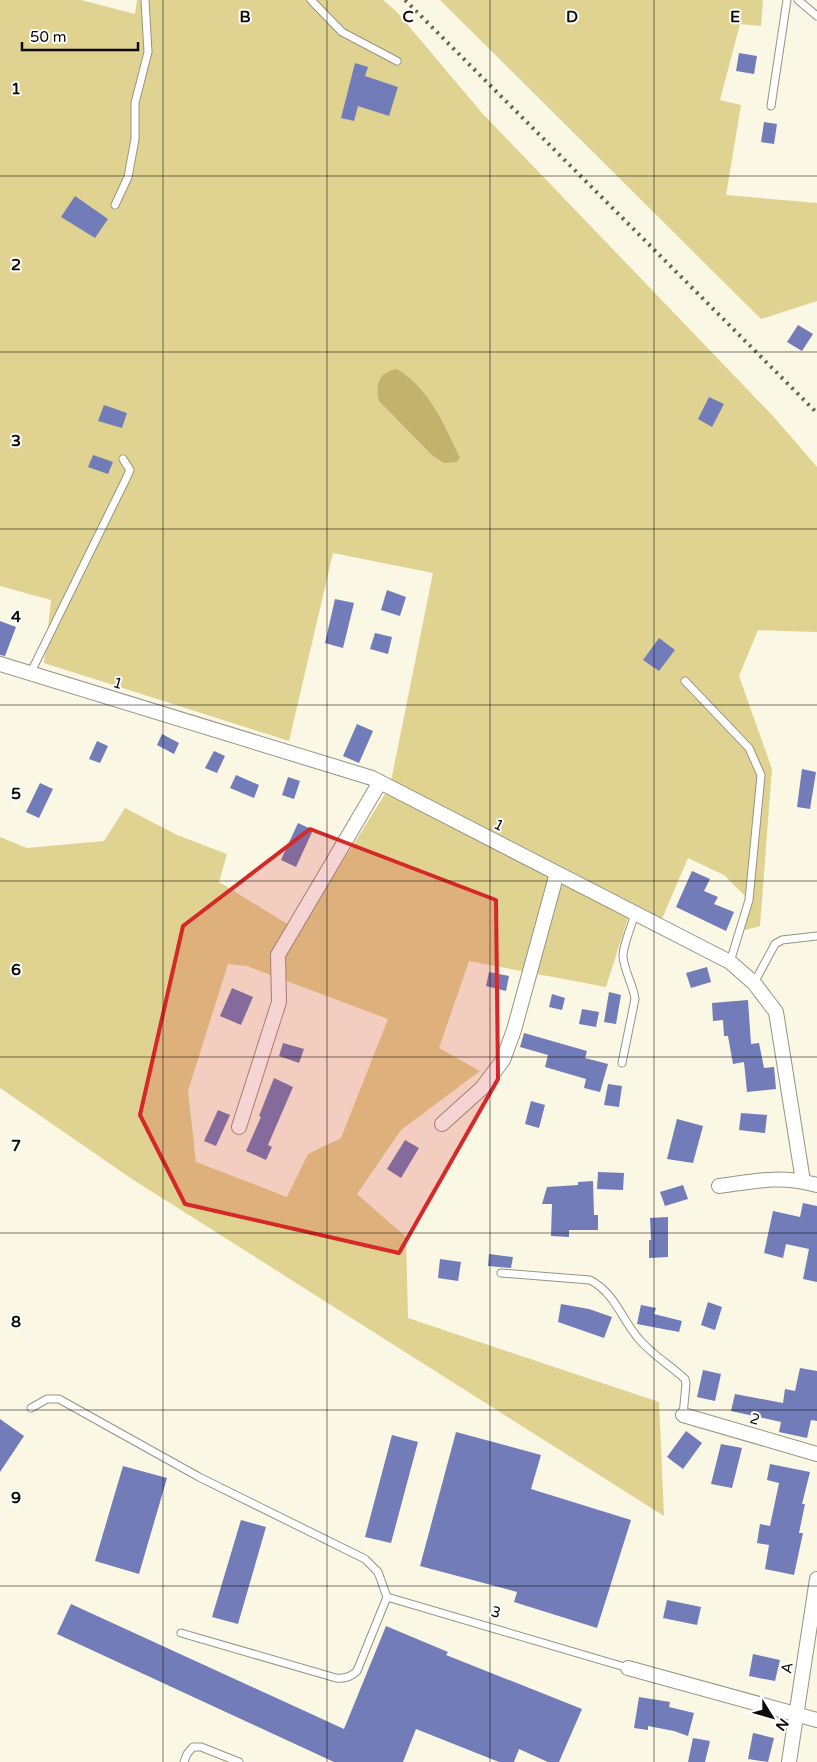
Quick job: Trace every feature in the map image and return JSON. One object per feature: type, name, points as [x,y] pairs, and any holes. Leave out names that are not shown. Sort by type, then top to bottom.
[{"type":"street","name":"1","points":[[0,664],[372,778],[730,962],[754,983],[776,1012],[803,1181]]},
{"type":"street","points":[[239,1127],[279,1002],[278,955],[380,782]]},
{"type":"street","points":[[442,1124],[482,1088],[503,1060],[514,1030],[556,873]]},
{"type":"street","points":[[720,1186],[780,1178],[817,1185]]},
{"type":"street","name":"2","points":[[683,1415],[817,1454]]},
{"type":"street","name":"A","points":[[789,1762],[817,1579]]},
{"type":"street","name":"3","points":[[628,1668],[817,1720]]},
{"type":"lane","points":[[115,205],[128,177],[135,139],[135,103],[148,52],[145,0]]},
{"type":"lane","points":[[311,0],[342,32],[397,61]]},
{"type":"lane","points":[[771,106],[787,0]]},
{"type":"lane","points":[[798,0],[817,16]]},
{"type":"lane","points":[[30,674],[130,470],[123,459]]},
{"type":"lane","points":[[685,681],[749,748],[761,775],[749,900],[730,962]]},
{"type":"lane","points":[[622,1063],[634,999],[634,990],[626,970],[623,954],[635,913]]},
{"type":"lane","points":[[754,983],[775,944],[782,940],[817,936]]},
{"type":"lane","points":[[501,1273],[590,1280],[600,1286],[616,1303],[637,1338],[685,1379],[683,1415]]},
{"type":"lane","points":[[31,1408],[47,1400],[58,1399],[199,1477],[365,1559],[378,1572],[388,1597],[357,1670],[354,1674],[344,1679],[180,1633]]},
{"type":"lane","name":"3","points":[[388,1597],[628,1668]]},
{"type":"lane","points":[[184,1762],[187,1754],[193,1747],[201,1747],[239,1762]]},
{"type":"highlighted area","points":[[310,829],[496,900],[498,1079],[399,1253],[185,1204],[140,1115],[183,926]]},
{"type":"shaded area","points":[[0,0],[81,0],[135,14],[137,0],[383,0],[396,11],[482,113],[773,416],[817,467],[817,632],[758,630],[739,676],[772,769],[760,926],[745,930],[745,896],[724,875],[688,858],[661,921],[632,905],[606,987],[469,961],[439,1048],[480,1071],[401,1130],[357,1194],[406,1237],[408,1318],[659,1402],[664,1516],[132,1179],[0,1088],[0,837],[27,848],[104,841],[125,808],[177,835],[227,854],[219,882],[299,931],[390,786],[433,573],[333,553],[289,741],[44,663],[51,600],[0,586]],"holes":[[[228,964],[247,966],[388,1019],[341,1138],[308,1154],[287,1197],[196,1162],[188,1091]]]},
{"type":"shaded area","points":[[440,0],[763,0],[761,26],[740,24],[720,100],[741,105],[726,195],[817,203],[817,301],[761,319]]},
{"type":"shaded area","points":[[397,369],[419,387],[435,409],[460,458],[456,462],[444,463],[433,456],[379,401],[378,384],[382,376]]},
{"type":"building","points":[[739,53],[757,56],[754,74],[736,71]]},
{"type":"building","points":[[355,63],[368,67],[365,76],[398,87],[389,116],[358,106],[354,121],[341,118]]},
{"type":"building","points":[[764,122],[777,124],[774,144],[761,142]]},
{"type":"building","points":[[75,196],[108,219],[95,238],[61,217]]},
{"type":"building","points":[[798,325],[813,334],[802,351],[787,342]]},
{"type":"building","points":[[709,397],[724,404],[712,427],[698,419]]},
{"type":"building","points":[[104,405],[127,413],[122,428],[98,421]]},
{"type":"building","points":[[93,455],[113,462],[108,474],[88,467]]},
{"type":"building","points":[[387,590],[406,597],[400,616],[381,610]]},
{"type":"building","points":[[335,599],[354,603],[343,648],[325,643]]},
{"type":"building","points":[[0,621],[16,627],[5,656],[0,655]]},
{"type":"building","points":[[375,633],[392,637],[388,654],[370,649]]},
{"type":"building","points":[[659,638],[675,650],[659,671],[643,660]]},
{"type":"building","points":[[357,724],[373,731],[359,763],[343,756]]},
{"type":"building","points":[[162,734],[179,743],[174,754],[157,745]]},
{"type":"building","points":[[97,741],[108,746],[100,763],[89,759]]},
{"type":"building","points":[[214,751],[225,756],[217,773],[205,768]]},
{"type":"building","points":[[802,769],[816,772],[810,809],[797,807]]},
{"type":"building","points":[[236,775],[259,785],[254,798],[230,788]]},
{"type":"building","points":[[288,777],[300,781],[294,799],[282,795]]},
{"type":"building","points":[[40,783],[53,789],[39,818],[26,812]]},
{"type":"building","points":[[298,823],[313,830],[296,867],[281,860]]},
{"type":"building","points":[[692,871],[710,879],[704,891],[718,897],[714,904],[734,912],[726,931],[676,907]]},
{"type":"building","points":[[707,967],[711,982],[691,988],[686,973]]},
{"type":"building","points":[[489,972],[509,976],[506,991],[486,986]]},
{"type":"building","points":[[232,988],[253,997],[241,1025],[220,1016]]},
{"type":"building","points":[[609,992],[621,995],[616,1024],[604,1022]]},
{"type":"building","points":[[552,994],[565,998],[562,1010],[549,1007]]},
{"type":"building","points":[[748,1000],[751,1044],[759,1043],[764,1068],[774,1067],[776,1089],[747,1092],[744,1062],[733,1064],[728,1036],[724,1036],[723,1020],[713,1021],[712,1003]]},
{"type":"building","points":[[582,1009],[599,1012],[596,1027],[579,1024]]},
{"type":"building","points":[[524,1033],[587,1051],[585,1058],[608,1064],[600,1092],[584,1088],[586,1079],[545,1067],[548,1055],[520,1047]]},
{"type":"building","points":[[283,1043],[304,1049],[299,1063],[279,1056]]},
{"type":"building","points":[[274,1078],[293,1087],[268,1145],[272,1147],[266,1160],[246,1151],[261,1117],[259,1116]]},
{"type":"building","points":[[608,1084],[622,1086],[619,1107],[604,1105]]},
{"type":"building","points":[[531,1101],[545,1105],[539,1128],[525,1124]]},
{"type":"building","points":[[218,1110],[230,1115],[216,1146],[204,1141]]},
{"type":"building","points":[[741,1113],[767,1115],[765,1133],[739,1130]]},
{"type":"building","points":[[677,1119],[703,1126],[693,1163],[667,1159]]},
{"type":"building","points":[[405,1140],[419,1148],[401,1178],[387,1169]]},
{"type":"building","points":[[598,1172],[624,1173],[623,1190],[597,1189]]},
{"type":"building","points":[[593,1181],[594,1215],[598,1215],[598,1230],[569,1230],[569,1237],[551,1236],[552,1204],[542,1204],[547,1187],[578,1185],[578,1182]]},
{"type":"building","points":[[683,1185],[688,1199],[665,1206],[660,1192]]},
{"type":"building","points":[[803,1203],[817,1206],[817,1282],[803,1279],[809,1249],[786,1244],[783,1258],[764,1253],[773,1211],[800,1217]]},
{"type":"building","points":[[668,1217],[668,1257],[649,1258],[649,1240],[651,1240],[650,1218]]},
{"type":"building","points":[[489,1254],[513,1257],[511,1268],[488,1266]]},
{"type":"building","points":[[440,1259],[461,1262],[458,1281],[438,1278]]},
{"type":"building","points":[[708,1302],[722,1307],[715,1330],[701,1325]]},
{"type":"building","points":[[561,1304],[589,1309],[612,1317],[604,1338],[558,1322]]},
{"type":"building","points":[[641,1305],[656,1308],[654,1314],[682,1321],[679,1332],[637,1324]]},
{"type":"building","points":[[800,1368],[817,1371],[817,1421],[811,1420],[807,1438],[779,1432],[781,1422],[731,1411],[735,1394],[783,1403],[785,1389],[795,1391]]},
{"type":"building","points":[[703,1370],[721,1374],[715,1401],[697,1397]]},
{"type":"building","points":[[0,1419],[24,1436],[0,1472]]},
{"type":"building","points":[[686,1431],[702,1443],[683,1469],[667,1457]]},
{"type":"building","points":[[456,1432],[541,1455],[531,1489],[631,1520],[597,1628],[514,1602],[517,1592],[420,1566]]},
{"type":"building","points":[[392,1435],[418,1442],[391,1543],[365,1537]]},
{"type":"building","points":[[721,1444],[742,1448],[732,1488],[711,1484]]},
{"type":"building","points":[[770,1464],[810,1472],[802,1504],[805,1504],[799,1533],[803,1533],[794,1575],[765,1569],[769,1545],[757,1543],[760,1524],[770,1526],[779,1483],[767,1480]]},
{"type":"building","points":[[123,1466],[167,1478],[139,1574],[95,1561]]},
{"type":"building","points":[[241,1520],[266,1527],[238,1624],[212,1617]]},
{"type":"building","points":[[667,1600],[701,1607],[697,1625],[663,1618]]},
{"type":"building","points":[[71,1604],[344,1729],[386,1626],[448,1652],[446,1655],[582,1709],[559,1762],[548,1762],[519,1749],[514,1762],[499,1762],[416,1729],[403,1762],[334,1762],[57,1634]]},
{"type":"building","points":[[753,1654],[780,1660],[775,1681],[749,1676]]},
{"type":"building","points":[[639,1697],[670,1702],[669,1707],[694,1713],[688,1736],[648,1726],[648,1730],[634,1728]]},
{"type":"building","points":[[753,1733],[774,1738],[768,1762],[748,1759]]},
{"type":"building","points":[[693,1738],[710,1741],[705,1762],[688,1762]]},
{"type":"railway","points":[[405,0],[817,413]]}]
